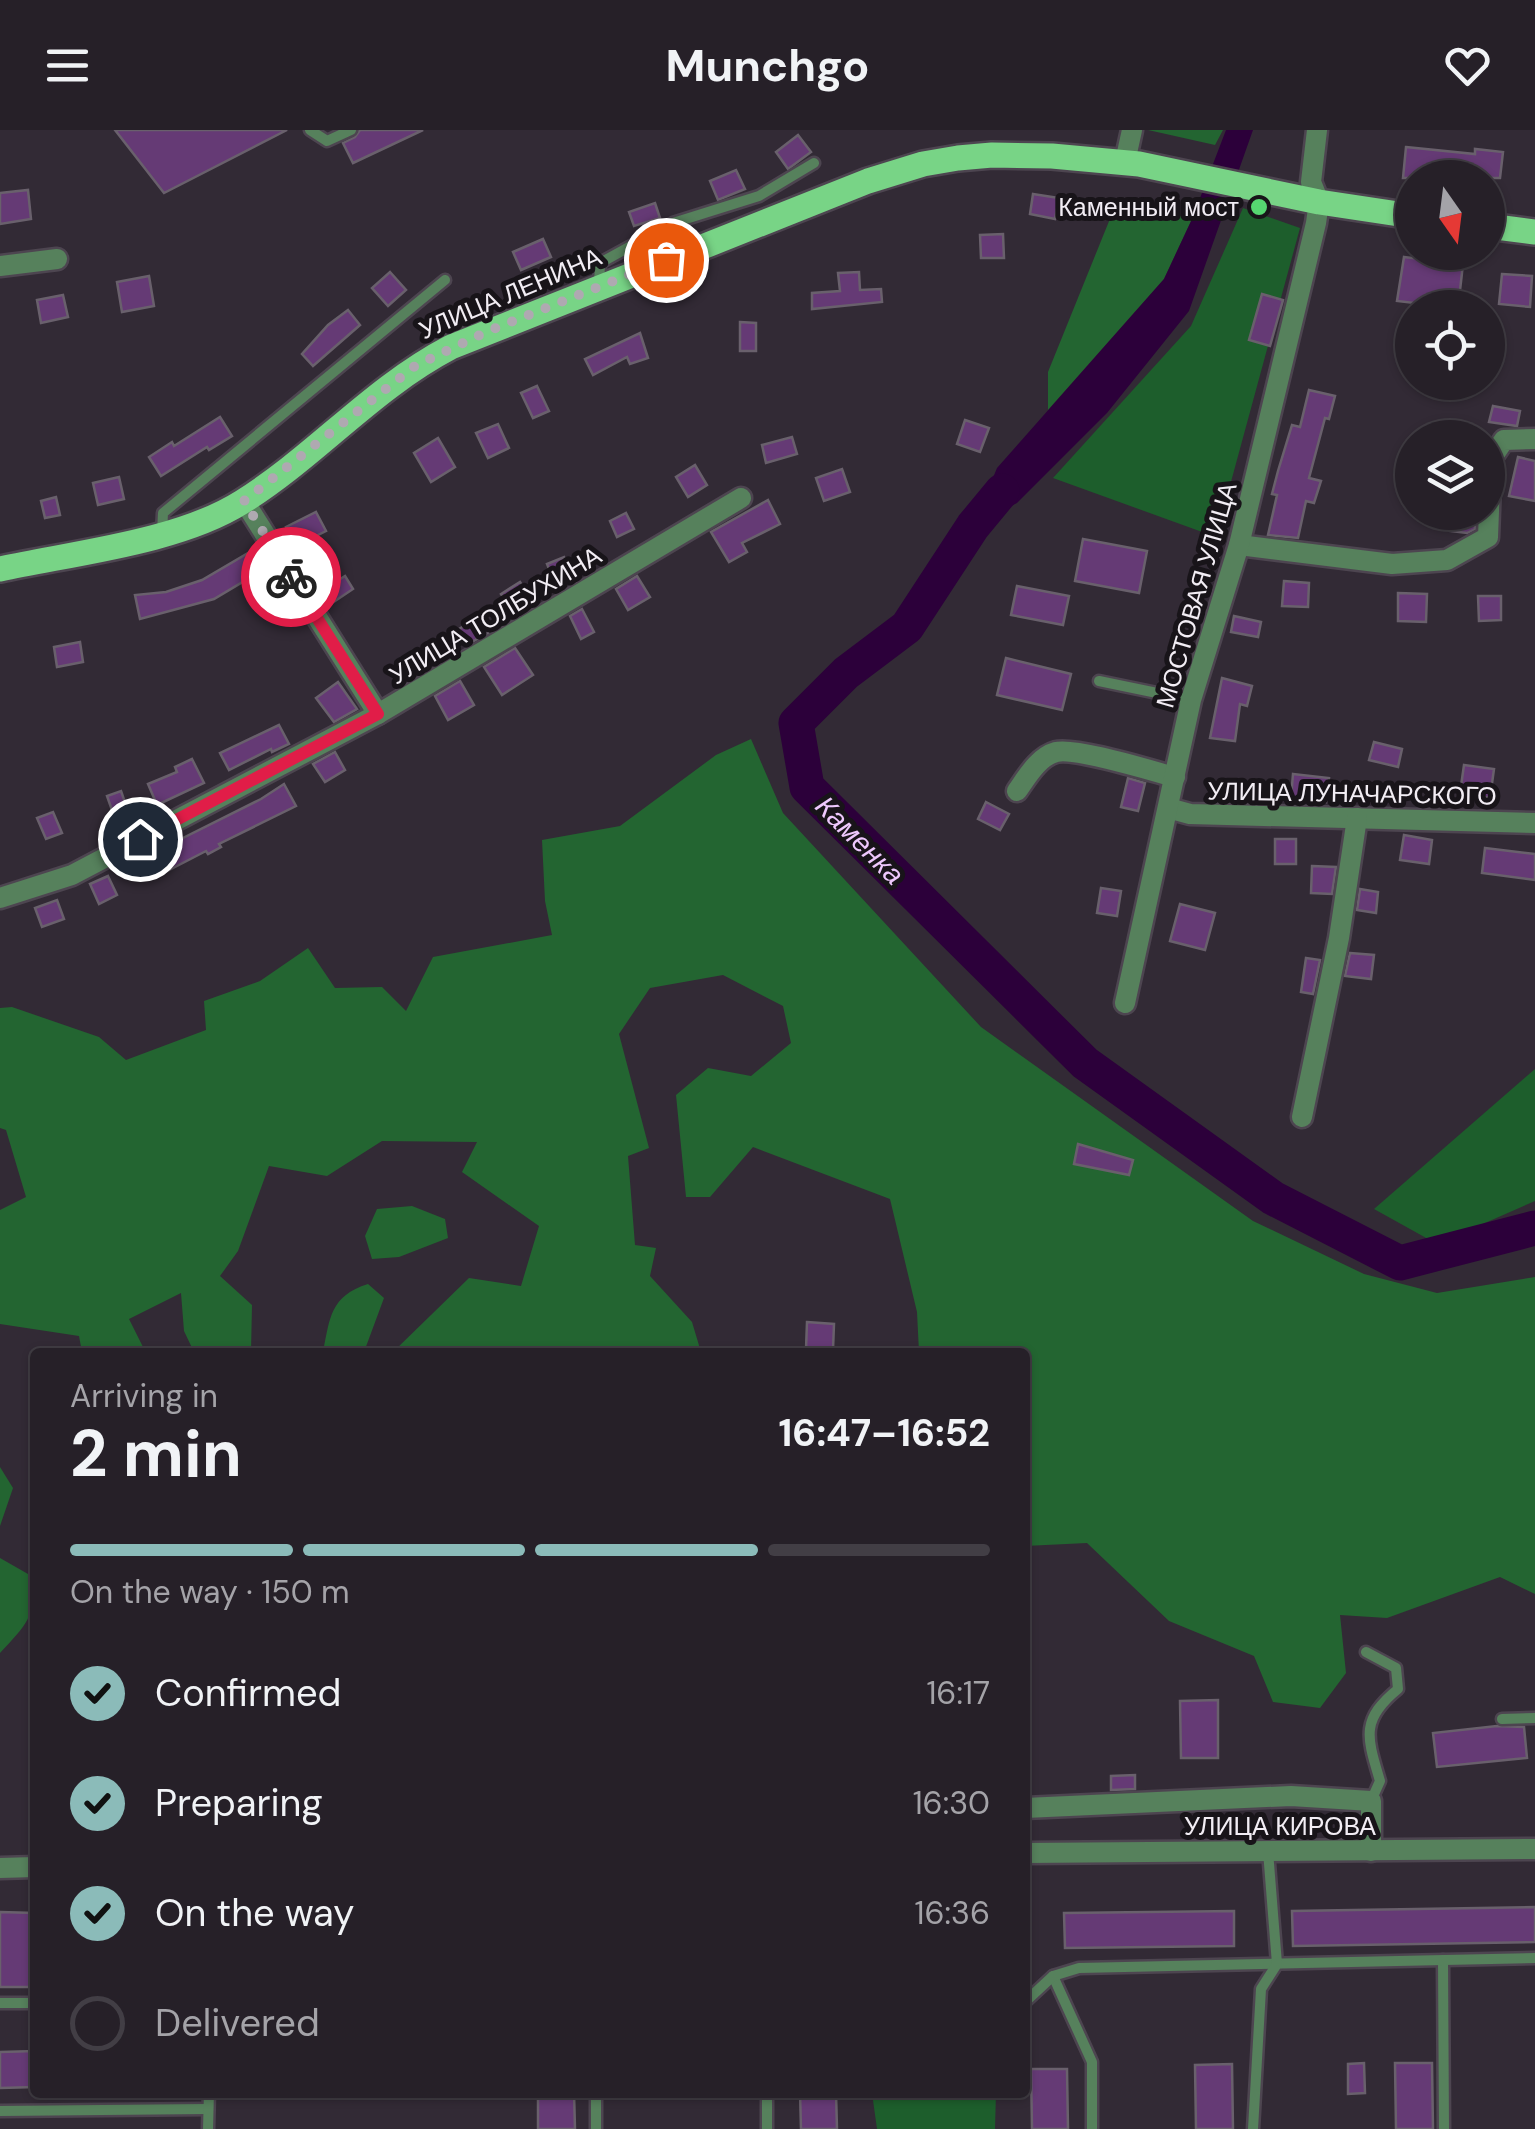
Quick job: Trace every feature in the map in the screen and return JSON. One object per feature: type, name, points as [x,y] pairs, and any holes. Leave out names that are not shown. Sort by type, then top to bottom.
[{"type":"main road","name":"УЛИЦА ЛЕНИНА","points":[[0,568],[162,534],[218,515],[244,501],[415,366],[486,332],[598,287],[868,181],[922,164],[992,154],[1132,163],[1306,199]]},
{"type":"main road","points":[[1306,199],[1395,213]]},
{"type":"main road","points":[[1505,228],[1535,232]]},
{"type":"street","points":[[1132,130],[1132,163]]},
{"type":"street","name":"МОСТОВАЯ УЛИЦА","points":[[1124,1003],[1192,700],[1239,545],[1312,182],[1317,130]]},
{"type":"street","points":[[0,266],[58,260]]},
{"type":"street","points":[[1239,545],[1392,564],[1447,560],[1488,538],[1491,460],[1504,440],[1535,438]]},
{"type":"street","name":"УЛИЦА ТОЛБУХИНА","points":[[0,898],[72,875],[378,714],[741,498]]},
{"type":"street","points":[[244,501],[378,714]]},
{"type":"street","points":[[1017,791],[1034,766],[1056,752],[1075,752],[1175,776]]},
{"type":"street","name":"УЛИЦА ЛУНАЧАРСКОГО","points":[[1168,808],[1190,814],[1535,823]]},
{"type":"street","points":[[1302,1117],[1340,938],[1357,818]]},
{"type":"street","points":[[1030,1808],[1290,1796],[1370,1801],[1372,1851]]},
{"type":"street","name":"УЛИЦА КИРОВА","points":[[1030,1854],[1535,1849]]},
{"type":"street","points":[[0,1868],[30,1868]]},
{"type":"lane","points":[[310,130],[327,141],[351,130]]},
{"type":"lane","points":[[598,287],[600,263],[673,223],[759,196],[814,163]]},
{"type":"lane","points":[[162,534],[163,512],[444,280]]},
{"type":"lane","points":[[1099,681],[1192,700]]},
{"type":"lane","points":[[1366,1652],[1396,1668],[1398,1689],[1371,1717],[1368,1739],[1380,1780],[1370,1801]]},
{"type":"lane","points":[[1502,1719],[1535,1718]]},
{"type":"lane","points":[[1252,2129],[1261,1989],[1277,1964],[1268,1851]]},
{"type":"lane","points":[[1030,1997],[1053,1976],[1078,1968],[1535,1958]]},
{"type":"lane","points":[[1443,1960],[1444,2129]]},
{"type":"lane","points":[[1053,1976],[1092,2062],[1092,2129]]},
{"type":"lane","points":[[0,2003],[30,2003]]},
{"type":"lane","points":[[208,2129],[209,2098]]},
{"type":"lane","points":[[596,2098],[596,2129]]},
{"type":"lane","points":[[767,2098],[768,2129]]},
{"type":"lane","points":[[0,2111],[208,2109]]},
{"type":"green space","points":[[1148,130],[1223,130],[1215,145]]},
{"type":"green space","points":[[1118,199],[1192,219],[1164,279],[1048,410],[1048,372]]},
{"type":"green space","points":[[1243,208],[1300,228],[1216,537],[1053,478],[1191,326]]},
{"type":"green space","points":[[751,739],[783,813],[981,1027],[1253,1221],[1364,1274],[1437,1293],[1535,1277],[1535,1594],[1500,1577],[1387,1618],[1340,1615],[1346,1673],[1320,1708],[1273,1702],[1254,1656],[1169,1621],[1087,1543],[1030,1546],[1030,1348],[919,1348],[917,1312],[890,1199],[753,1147],[710,1197],[686,1197],[676,1095],[708,1068],[751,1076],[791,1043],[783,1006],[723,975],[650,988],[619,1034],[649,1148],[628,1156],[635,1245],[656,1248],[650,1276],[692,1322],[700,1348],[397,1348],[469,1278],[521,1286],[539,1226],[462,1172],[477,1142],[382,1141],[327,1176],[269,1166],[238,1251],[220,1276],[252,1305],[251,1348],[192,1348],[184,1331],[181,1293],[129,1319],[146,1348],[81,1348],[79,1336],[0,1324],[0,1210],[26,1197],[6,1130],[0,1128],[0,1008],[12,1007],[99,1037],[126,1060],[206,1030],[204,1001],[260,981],[308,948],[335,988],[382,987],[406,1011],[433,957],[552,935],[545,901],[542,840],[620,826],[716,755]]},
{"type":"green space","points":[[1535,1069],[1535,1201],[1437,1244],[1374,1209]]},
{"type":"green space","points":[[412,1206],[445,1219],[448,1238],[399,1257],[372,1259],[365,1236],[377,1209]]},
{"type":"green space","points":[[368,1284],[384,1298],[365,1348],[324,1348],[334,1310],[355,1289]]},
{"type":"green space","points":[[0,1467],[13,1488],[0,1526]]},
{"type":"green space","points":[[0,1558],[30,1575],[30,1612],[0,1653]]},
{"type":"green space","points":[[873,2098],[996,2098],[995,2129],[877,2129]]},
{"type":"shaded area","points":[[1226,130],[1253,130],[1189,311],[1107,413],[1017,503],[973,526],[997,468],[1164,279]]},
{"type":"building","points":[[115,130],[287,130],[164,193]]},
{"type":"building","points":[[360,130],[423,130],[353,163],[343,143]]},
{"type":"building","points":[[798,135],[811,152],[788,169],[776,152]]},
{"type":"building","points":[[1406,147],[1475,154],[1475,149],[1503,152],[1502,160],[1405,160]]},
{"type":"building","points":[[736,170],[745,189],[718,200],[710,181]]},
{"type":"building","points":[[28,190],[31,219],[0,224],[0,193]]},
{"type":"building","points":[[1033,194],[1059,198],[1055,219],[1030,214]]},
{"type":"building","points":[[655,203],[660,218],[634,226],[629,212]]},
{"type":"building","points":[[1003,234],[1004,258],[981,258],[980,235]]},
{"type":"building","points":[[543,239],[551,257],[521,270],[513,252]]},
{"type":"building","points":[[1402,270],[1462,270],[1460,290],[1399,290]]},
{"type":"building","points":[[390,272],[406,290],[388,306],[372,288]]},
{"type":"building","points":[[859,272],[860,290],[881,289],[882,302],[812,309],[812,293],[840,291],[838,273]]},
{"type":"building","points":[[1502,274],[1532,276],[1530,307],[1505,305],[1505,290],[1500,290]]},
{"type":"building","points":[[149,276],[154,306],[122,312],[117,282]]},
{"type":"building","points":[[1262,294],[1283,300],[1270,346],[1249,340]]},
{"type":"building","points":[[63,295],[68,317],[41,323],[37,300]]},
{"type":"building","points":[[348,310],[360,325],[313,366],[302,354]]},
{"type":"building","points":[[740,322],[756,323],[756,351],[740,351]]},
{"type":"building","points":[[640,333],[648,358],[630,364],[627,357],[593,375],[585,359]]},
{"type":"building","points":[[537,386],[549,411],[533,418],[521,393]]},
{"type":"building","points":[[1309,390],[1335,396],[1309,478],[1321,481],[1314,503],[1306,501],[1298,538],[1268,535],[1278,471],[1292,425],[1300,427]]},
{"type":"building","points":[[1493,406],[1520,411],[1517,426],[1505,424],[1505,420],[1490,420]]},
{"type":"building","points":[[220,417],[232,436],[161,476],[149,457]]},
{"type":"building","points":[[965,420],[989,428],[980,452],[957,444]]},
{"type":"building","points":[[498,424],[509,448],[488,458],[476,433]]},
{"type":"building","points":[[792,437],[797,454],[766,463],[762,445]]},
{"type":"building","points":[[438,438],[455,467],[431,482],[414,453]]},
{"type":"building","points":[[1518,457],[1535,461],[1535,501],[1509,496]]},
{"type":"building","points":[[695,465],[707,485],[688,497],[676,477]]},
{"type":"building","points":[[842,469],[850,492],[824,501],[816,478]]},
{"type":"building","points":[[119,477],[124,499],[98,505],[93,483]]},
{"type":"building","points":[[56,497],[60,515],[45,518],[41,501]]},
{"type":"building","points":[[768,500],[780,524],[742,543],[747,552],[729,562],[711,532]]},
{"type":"building","points":[[316,512],[326,531],[296,546],[286,527]]},
{"type":"building","points":[[626,513],[634,529],[617,537],[610,521]]},
{"type":"building","points":[[1083,539],[1147,551],[1139,593],[1075,581]]},
{"type":"building","points":[[255,549],[266,568],[214,599],[140,619],[135,595],[166,592],[202,580]]},
{"type":"building","points":[[564,557],[571,573],[554,581],[547,564]]},
{"type":"building","points":[[345,576],[353,589],[332,603],[323,590]]},
{"type":"building","points":[[637,576],[650,597],[628,610],[616,589]]},
{"type":"building","points":[[1284,581],[1309,583],[1308,607],[1282,606]]},
{"type":"building","points":[[520,582],[532,601],[514,613],[501,594]]},
{"type":"building","points":[[1017,586],[1069,596],[1063,625],[1011,615]]},
{"type":"building","points":[[1398,593],[1427,594],[1426,622],[1398,621]]},
{"type":"building","points":[[1478,596],[1501,596],[1501,620],[1479,621]]},
{"type":"building","points":[[582,609],[594,632],[581,639],[570,616]]},
{"type":"building","points":[[1234,616],[1261,622],[1258,637],[1231,632]]},
{"type":"building","points":[[478,618],[488,633],[468,644],[459,629]]},
{"type":"building","points":[[80,642],[83,662],[57,667],[54,647]]},
{"type":"building","points":[[515,648],[533,675],[502,695],[484,667]]},
{"type":"building","points":[[1006,658],[1071,674],[1062,710],[997,695]]},
{"type":"building","points":[[1222,678],[1252,686],[1247,706],[1240,704],[1235,741],[1210,738]]},
{"type":"building","points":[[460,681],[474,705],[448,720],[435,696]]},
{"type":"building","points":[[338,682],[357,709],[334,722],[316,698]]},
{"type":"building","points":[[279,725],[289,744],[229,770],[220,753]]},
{"type":"building","points":[[1374,742],[1402,749],[1398,767],[1369,760]]},
{"type":"building","points":[[335,752],[345,770],[325,782],[313,764]]},
{"type":"building","points":[[192,759],[204,783],[157,805],[148,784],[177,772],[175,767]]},
{"type":"building","points":[[1464,765],[1494,769],[1490,798],[1460,793]]},
{"type":"building","points":[[1293,774],[1329,778],[1326,802],[1291,798]]},
{"type":"building","points":[[1128,778],[1145,783],[1138,811],[1121,807]]},
{"type":"building","points":[[284,784],[296,806],[219,844],[221,847],[208,854],[206,851],[167,871],[157,851]]},
{"type":"building","points":[[121,791],[129,814],[115,819],[107,796]]},
{"type":"building","points":[[986,802],[1009,814],[1000,830],[978,819]]},
{"type":"building","points":[[53,812],[62,833],[46,839],[37,818]]},
{"type":"building","points":[[1404,835],[1432,840],[1429,864],[1400,860]]},
{"type":"building","points":[[1275,839],[1296,839],[1296,864],[1275,864]]},
{"type":"building","points":[[1485,848],[1535,854],[1535,880],[1482,873]]},
{"type":"building","points":[[1312,866],[1336,867],[1332,894],[1311,893]]},
{"type":"building","points":[[108,876],[117,895],[99,904],[90,884]]},
{"type":"building","points":[[1101,888],[1121,891],[1117,916],[1097,913]]},
{"type":"building","points":[[1360,889],[1378,892],[1376,913],[1357,910]]},
{"type":"building","points":[[57,900],[64,919],[42,927],[35,908]]},
{"type":"building","points":[[1180,904],[1215,913],[1205,950],[1170,941]]},
{"type":"building","points":[[1350,953],[1374,955],[1371,979],[1345,976]]},
{"type":"building","points":[[1306,958],[1320,960],[1313,994],[1301,992]]},
{"type":"building","points":[[1078,1144],[1133,1160],[1129,1175],[1074,1164]]},
{"type":"building","points":[[807,1322],[834,1324],[833,1348],[806,1348]]},
{"type":"building","points":[[1218,1700],[1218,1758],[1181,1758],[1180,1701]]},
{"type":"building","points":[[1524,1727],[1527,1758],[1437,1767],[1433,1733]]},
{"type":"building","points":[[1135,1775],[1135,1789],[1111,1790],[1111,1776]]},
{"type":"building","points":[[1535,1907],[1535,1942],[1293,1946],[1292,1911]]},
{"type":"building","points":[[1234,1911],[1234,1946],[1065,1948],[1064,1913]]},
{"type":"building","points":[[0,1912],[30,1913],[30,1987],[0,1987]]},
{"type":"building","points":[[30,2051],[30,2087],[0,2088],[0,2052]]},
{"type":"building","points":[[1364,2063],[1365,2093],[1348,2094],[1348,2064]]},
{"type":"building","points":[[1395,2063],[1432,2063],[1433,2129],[1396,2129]]},
{"type":"building","points":[[1232,2064],[1233,2129],[1196,2129],[1195,2065]]},
{"type":"building","points":[[1031,2069],[1067,2069],[1068,2129],[1032,2129]]},
{"type":"building","points":[[538,2098],[574,2098],[575,2129],[538,2129]]},
{"type":"building","points":[[800,2098],[836,2098],[837,2129],[801,2129]]},
{"type":"waterway","name":"Каменка","points":[[1002,491],[973,526],[907,627],[846,673],[796,723],[807,787],[1085,1063],[1273,1198],[1400,1263],[1535,1228]]},
{"type":"way so far","points":[[291,577],[244,501],[415,366],[486,332],[666,260]]},
{"type":"place","name":"Каменный мост","points":[[1259,207]]},
{"type":"route","points":[[140,839],[378,714],[291,577]]}]
